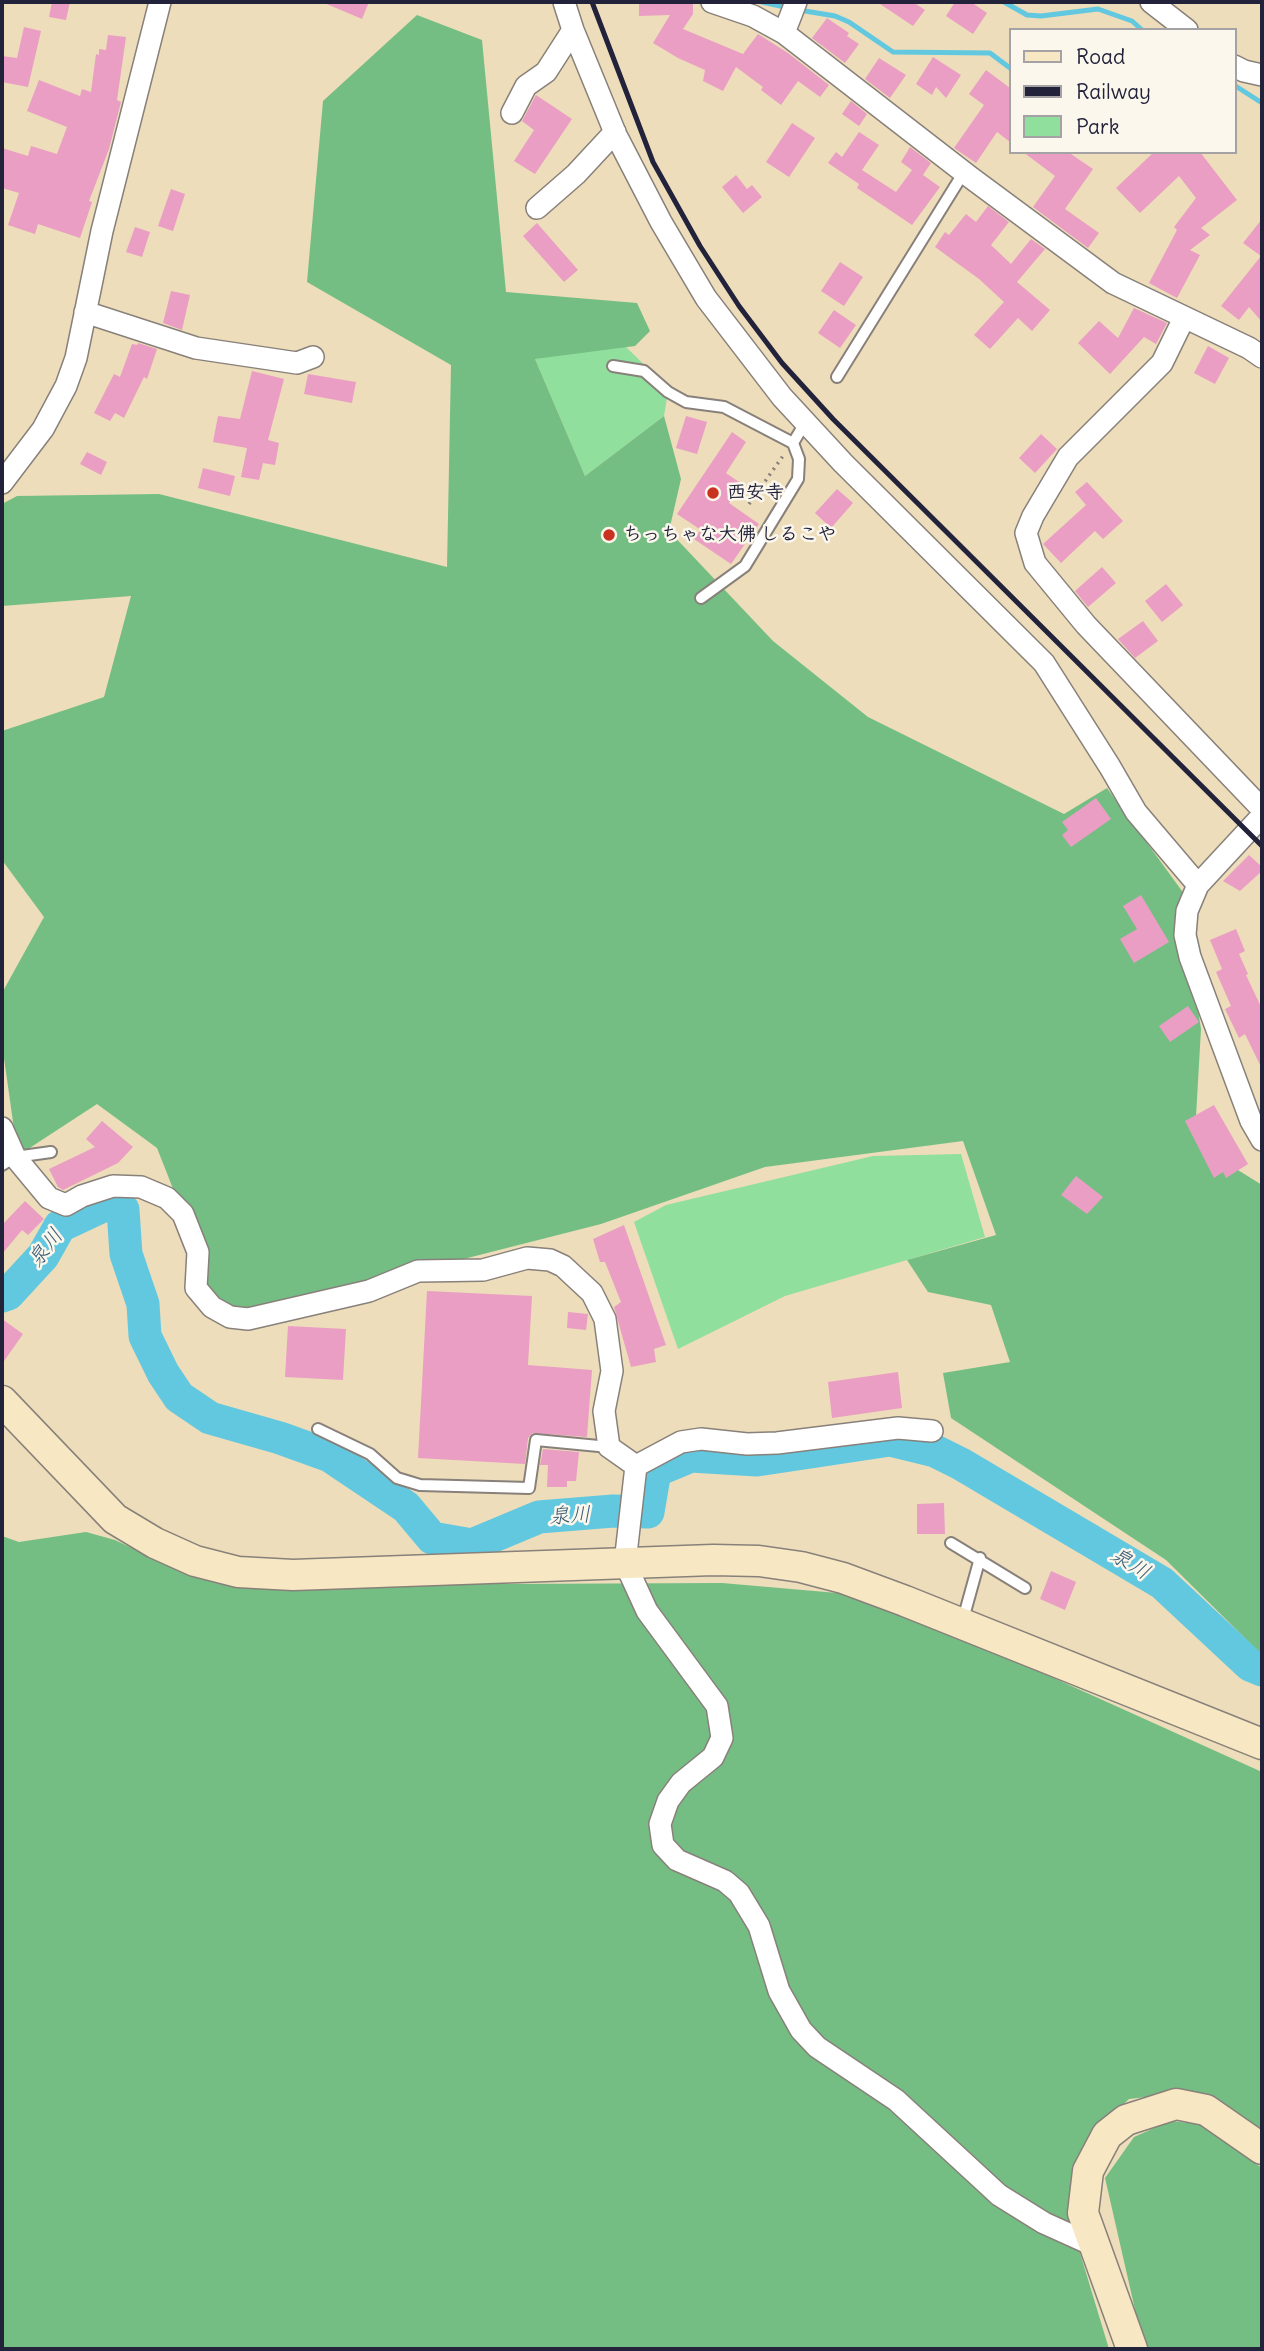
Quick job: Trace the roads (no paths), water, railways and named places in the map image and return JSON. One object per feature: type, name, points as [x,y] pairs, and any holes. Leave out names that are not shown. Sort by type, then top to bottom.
[{"type":"street","points":[[564,2],[615,132],[661,222],[706,298],[805,423],[1044,663],[1136,812],[1198,885]]},
{"type":"street","points":[[712,2],[753,16],[784,33],[1113,283],[1249,348],[1262,357]]},
{"type":"street","points":[[784,33],[796,2]]},
{"type":"street","points":[[1151,2],[1184,28]]},
{"type":"street","points":[[2,483],[43,429],[66,386],[76,358],[153,3]]},
{"type":"street","points":[[512,113],[526,86],[546,72],[573,30]]},
{"type":"street","points":[[1236,67],[1262,75]]},
{"type":"street","points":[[537,208],[576,174],[615,132]]},
{"type":"street","points":[[85,312],[196,348],[297,363],[313,357]]},
{"type":"street","points":[[1184,318],[1162,363],[1068,457],[1026,533],[1035,563],[1086,625],[1262,809]]},
{"type":"street","points":[[1262,816],[1198,885],[1187,911],[1185,936],[1190,957],[1251,1121],[1262,1140]]},
{"type":"street","points":[[2,1128],[8,1161],[48,1198],[66,1205],[82,1196],[113,1186],[142,1187],[167,1198],[183,1214],[198,1252],[195,1288],[212,1307],[230,1317],[248,1319],[369,1291],[418,1271],[483,1270],[527,1258],[550,1260],[563,1266],[592,1293],[605,1319],[612,1371],[604,1411],[609,1447],[636,1466]]},
{"type":"street","points":[[2,1401],[115,1519],[155,1543],[185,1556],[238,1572],[293,1574],[627,1549],[801,1567],[843,1578],[1262,1744]]},
{"type":"street","points":[[636,1466],[681,1442],[701,1440],[747,1444],[777,1443],[898,1428],[932,1431]]},
{"type":"street","points":[[636,1466],[627,1549],[647,1611],[717,1706],[722,1738],[713,1757],[681,1783],[668,1801],[660,1824],[663,1845],[677,1860],[725,1881],[739,1893],[759,1926],[779,1991],[801,2030],[817,2047],[896,2100],[999,2195],[1044,2223],[1095,2246]]},
{"type":"street","points":[[1132,2349],[1083,2213],[1088,2171],[1107,2135],[1126,2120],[1176,2104],[1206,2110],[1262,2149]]},
{"type":"lane","points":[[837,377],[964,172]]},
{"type":"lane","points":[[613,366],[644,371],[668,392],[686,402],[724,407],[793,443],[799,459],[798,479],[745,566],[701,598]]},
{"type":"lane","points":[[793,443],[805,423]]},
{"type":"lane","points":[[8,1161],[51,1152]]},
{"type":"lane","points":[[318,1429],[370,1454],[397,1478],[420,1485],[529,1488],[536,1440],[609,1447]]},
{"type":"lane","points":[[951,1543],[981,1558],[1025,1587]]},
{"type":"lane","points":[[962,1624],[981,1558]]},
{"type":"waterway","points":[[762,2],[789,8]]},
{"type":"waterway","points":[[1004,2],[1027,15],[1041,16],[1098,9],[1132,21],[1140,28]]},
{"type":"waterway","points":[[799,10],[835,16],[849,22],[893,52],[990,53],[1009,67]]},
{"type":"waterway","points":[[1236,86],[1262,103]]},
{"type":"waterway","name":"泉川","points":[[2,1296],[8,1294],[43,1256],[60,1226],[109,1203],[123,1210],[126,1254],[143,1304],[145,1336],[163,1373],[179,1397],[210,1418],[330,1456],[406,1507],[432,1538],[472,1545],[539,1517],[613,1511],[648,1512],[655,1471],[691,1456],[757,1460],[890,1440],[935,1451],[961,1464],[1162,1583],[1250,1665],[1262,1670]]},
{"type":"railway","points":[[592,2],[653,162],[700,246],[739,306],[782,363],[833,419],[1262,846]]},
{"type":"place","name":"西安寺","points":[[713,493]]},
{"type":"place","name":"ちっちゃな大佛 しるこや","points":[[609,535]]}]
